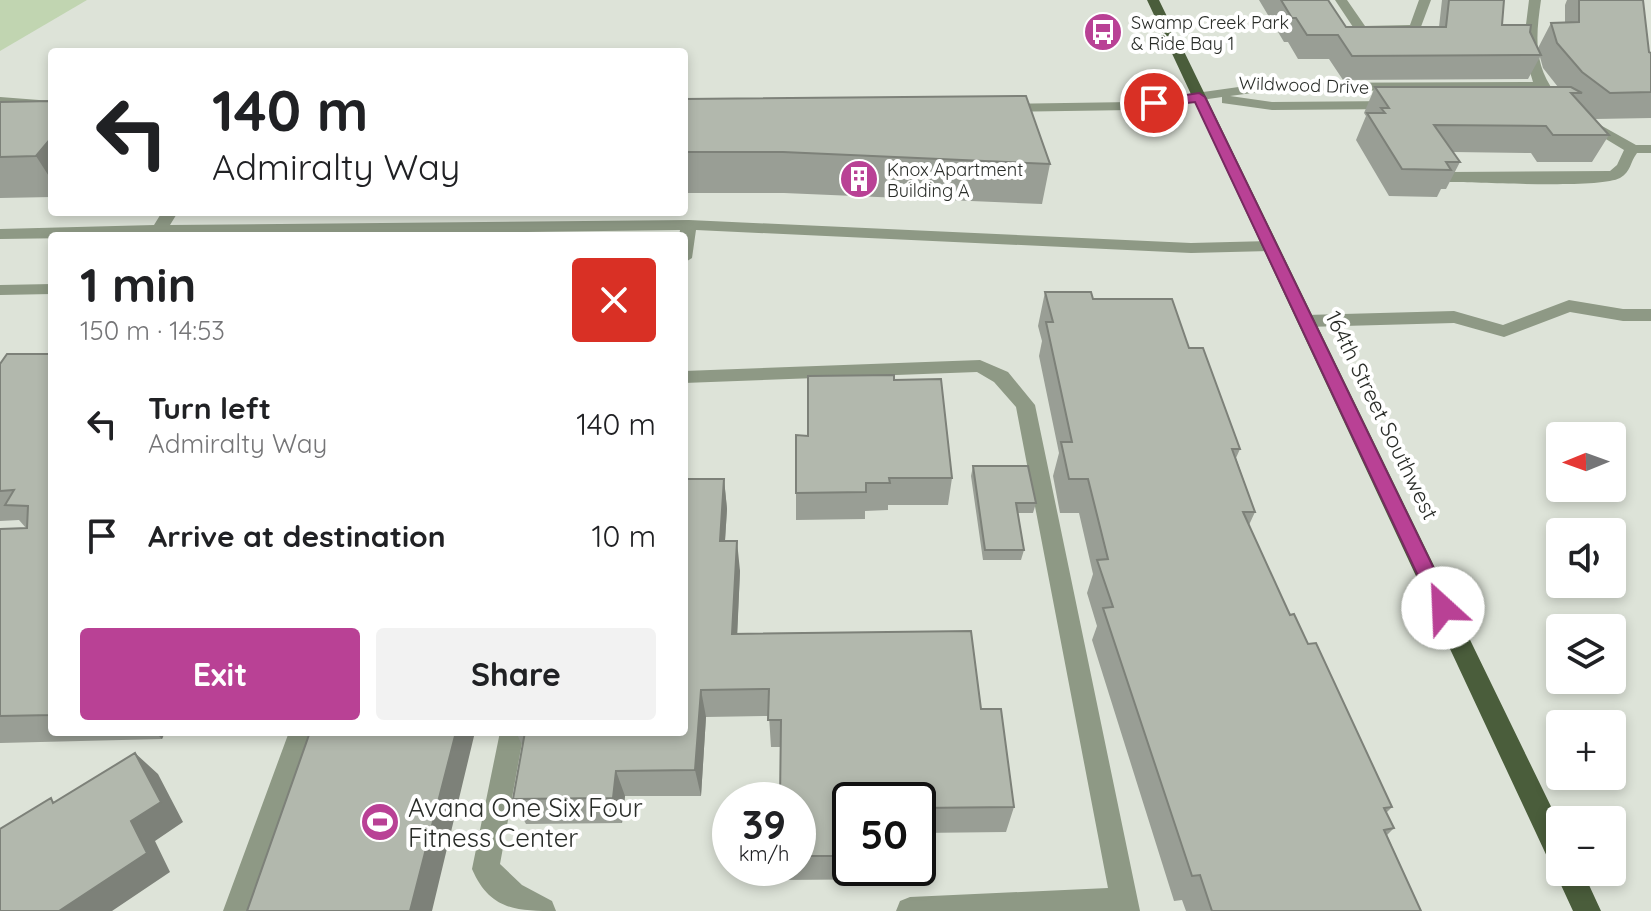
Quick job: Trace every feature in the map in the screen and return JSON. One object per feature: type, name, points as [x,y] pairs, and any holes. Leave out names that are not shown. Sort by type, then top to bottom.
[{"type":"main road","name":"164th Street Southwest","points":[[1153,0],[1546,825]]},
{"type":"main road","points":[[1575,886],[1587,911]]},
{"type":"street","points":[[1341,0],[1361,30],[1415,29],[1425,0]]},
{"type":"street","points":[[1535,0],[1528,54],[1542,86],[1559,108],[1633,149],[1651,149]]},
{"type":"street","name":"Wildwood Drive","points":[[1199,97],[1267,87],[1542,86]]},
{"type":"street","name":"Wildwood Drive","points":[[1199,97],[1272,106],[1418,105]]},
{"type":"street","points":[[994,108],[1132,106],[1199,97]]},
{"type":"street","points":[[0,101],[48,105]]},
{"type":"street","points":[[1450,177],[1593,178],[1614,175],[1624,167],[1626,156],[1633,149]]},
{"type":"street","points":[[688,232],[689,225]]},
{"type":"street","points":[[223,232],[689,225],[1191,248],[1270,246]]},
{"type":"street","points":[[0,234],[48,234]]},
{"type":"street","points":[[0,290],[48,289]]},
{"type":"street","points":[[1306,321],[1454,317],[1504,331],[1569,306],[1623,315],[1651,315]]},
{"type":"street","points":[[688,377],[980,366],[1001,377],[1025,405],[1125,906],[910,911]]},
{"type":"street","points":[[237,911],[300,736]]},
{"type":"street","points":[[511,736],[486,869],[512,895],[542,911]]},
{"type":"green space","points":[[0,0],[87,0],[0,51]]},
{"type":"building","points":[[1281,0],[1328,0],[1346,27],[1446,27],[1449,0],[1504,0],[1502,25],[1531,25],[1530,32],[1541,55],[1352,56],[1338,35],[1307,35]]},
{"type":"building","points":[[1579,0],[1643,0],[1651,53],[1651,92],[1610,93],[1582,72],[1557,43],[1551,23],[1579,22]]},
{"type":"building","points":[[1375,87],[1571,87],[1582,93],[1571,93],[1609,135],[1553,135],[1546,126],[1434,125],[1460,162],[1446,162],[1451,170],[1402,169],[1367,113],[1385,113],[1381,108],[1389,108]]},
{"type":"building","points":[[1026,96],[1050,164],[783,152],[688,152],[688,99]]},
{"type":"building","points":[[48,101],[48,142],[36,156],[0,157],[0,102]]},
{"type":"building","points":[[1045,292],[1091,292],[1093,299],[1172,299],[1189,348],[1203,348],[1240,449],[1232,449],[1255,512],[1243,512],[1290,615],[1294,614],[1308,644],[1316,643],[1392,807],[1384,808],[1394,828],[1384,830],[1421,911],[1212,911],[1200,875],[1192,876],[1103,608],[1113,607],[1097,560],[1108,559],[1088,479],[1069,479],[1061,442],[1072,442],[1046,322],[1053,322]]},
{"type":"building","points":[[7,354],[48,354],[48,715],[0,716],[0,529],[27,528],[28,506],[5,505],[14,490],[0,491],[0,364]]},
{"type":"building","points":[[894,375],[894,380],[941,379],[952,478],[889,478],[890,483],[866,483],[866,492],[796,493],[796,435],[808,436],[808,376]]},
{"type":"building","points":[[973,466],[1028,466],[1036,503],[1016,503],[1024,550],[985,550]]},
{"type":"building","points":[[688,479],[724,479],[720,541],[737,541],[732,634],[971,631],[981,709],[1001,709],[1014,807],[936,808],[936,782],[832,782],[832,856],[816,856],[816,782],[780,782],[781,720],[768,720],[769,689],[701,690],[695,770],[616,771],[613,798],[513,799],[524,736],[688,736]]},
{"type":"building","name":"Avana One Six Four Fitness Center","points":[[309,736],[455,736],[410,911],[247,911]]},
{"type":"building","points":[[135,753],[161,802],[131,821],[147,853],[59,911],[0,911],[0,829],[51,798],[53,803]]},
{"type":"place","name":"Swamp Creek Park & Ride Bay 1","points":[[1103,32]]},
{"type":"place","name":"Knox Apartment Building A","points":[[859,179]]},
{"type":"place","name":"Avana One Six Four Fitness Center","points":[[380,822]]},
{"type":"route","points":[[1154,103],[1199,97],[1443,608]]}]
